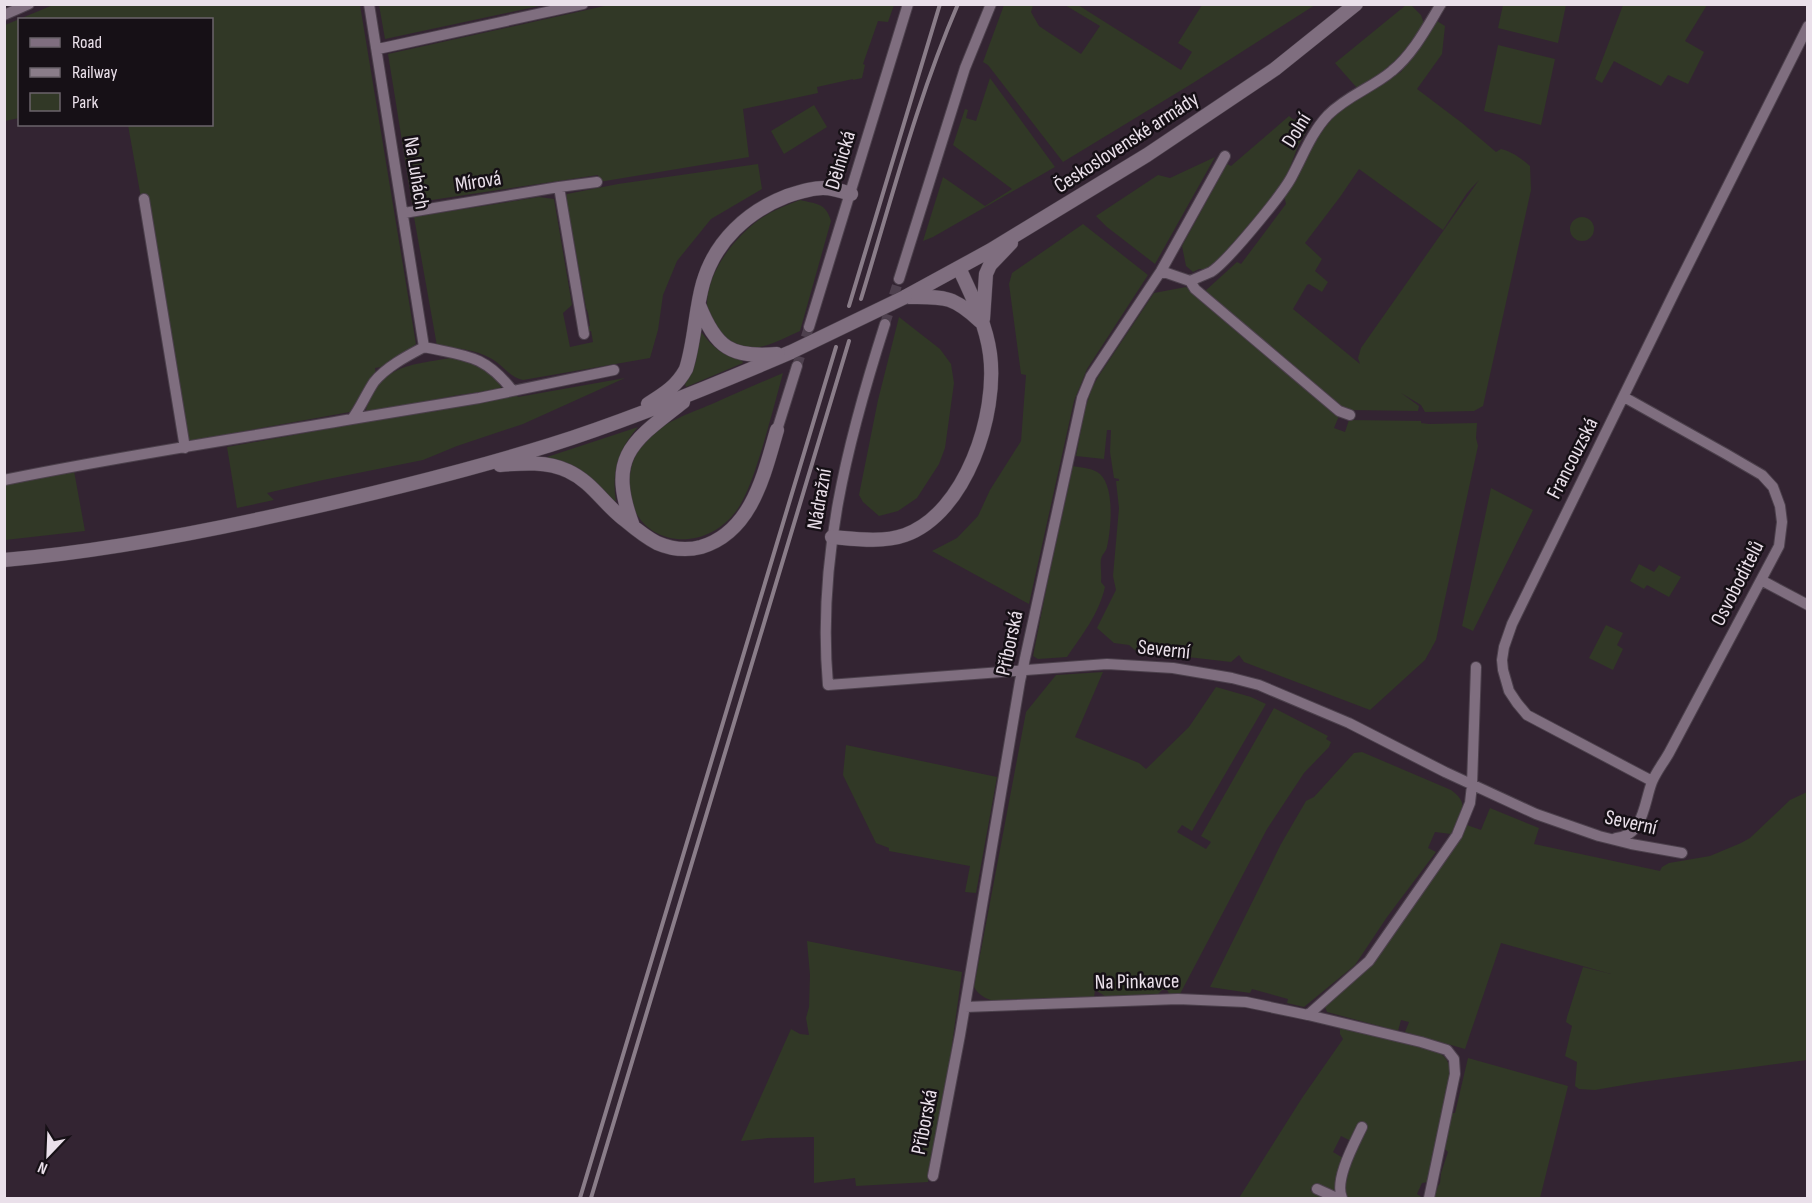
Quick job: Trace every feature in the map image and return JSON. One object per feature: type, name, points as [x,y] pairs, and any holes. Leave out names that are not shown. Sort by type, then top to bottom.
[{"type":"main road","name":"Československé armády","points":[[695,393],[791,352],[906,297],[1023,232],[1147,155],[1255,83],[1356,4]]},
{"type":"main road","points":[[618,421],[664,394],[681,377],[688,361],[706,274],[720,247],[741,223],[758,210],[777,200],[809,190],[831,189],[851,194]]},
{"type":"main road","points":[[983,325],[987,270],[1023,232]]},
{"type":"main road","points":[[832,537],[857,539],[904,536],[933,518],[955,494],[964,480],[976,451],[988,405],[991,356],[983,325],[959,268]]},
{"type":"main road","points":[[906,297],[934,297],[956,301],[983,325]]},
{"type":"main road","points":[[699,303],[710,330],[729,348],[759,355],[791,352]]},
{"type":"main road","points":[[4,560],[124,544],[221,527],[354,498],[471,468],[552,444],[695,393]]},
{"type":"main road","points":[[633,526],[624,500],[622,483],[629,452],[644,432],[695,393]]},
{"type":"main road","points":[[471,468],[523,464],[544,464],[563,468],[584,480],[618,515],[654,542],[679,549],[696,548],[720,539],[739,523],[761,481],[777,430]]},
{"type":"street","points":[[4,15],[29,4]]},
{"type":"street","name":"Na Luhách","points":[[369,4],[424,348]]},
{"type":"street","points":[[378,49],[583,4]]},
{"type":"street","name":"Dělnická","points":[[809,327],[908,4]]},
{"type":"street","points":[[899,279],[965,68],[991,4]]},
{"type":"street","name":"Dolní","points":[[1190,281],[1212,271],[1233,250],[1283,190],[1319,125],[1348,98],[1391,72],[1401,63],[1408,56],[1441,4]]},
{"type":"street","name":"Francouzská","points":[[1652,781],[1527,715],[1509,691],[1503,670],[1504,647],[1512,624],[1808,26]]},
{"type":"street","name":"Příborská","points":[[933,1176],[965,1006],[1020,681],[1082,398],[1091,376],[1161,271],[1225,156]]},
{"type":"street","name":"Mírová","points":[[404,213],[597,182]]},
{"type":"street","points":[[559,187],[584,334]]},
{"type":"street","points":[[144,199],[185,448]]},
{"type":"street","points":[[1161,271],[1190,281],[1195,288],[1339,411],[1350,415]]},
{"type":"street","name":"Nádražní","points":[[828,685],[827,573],[832,537],[842,476],[885,324]]},
{"type":"street","points":[[352,419],[379,376],[424,348],[478,359],[495,370],[512,390]]},
{"type":"street","points":[[777,430],[797,366]]},
{"type":"street","points":[[4,480],[93,462],[479,398],[614,370]]},
{"type":"street","name":"Osvoboditelů","points":[[1624,397],[1762,476],[1773,487],[1781,514],[1779,546],[1652,781]]},
{"type":"street","points":[[1761,580],[1808,604]]},
{"type":"street","name":"Severní","points":[[828,685],[1107,664],[1186,669],[1246,681],[1349,723],[1472,785],[1536,814],[1599,836],[1682,852]]},
{"type":"street","points":[[1308,1015],[1369,961],[1457,834],[1470,803],[1476,667]]},
{"type":"street","points":[[1612,838],[1620,838],[1629,834],[1636,827],[1652,781]]},
{"type":"street","name":"Na Pinkavce","points":[[965,1006],[1178,999],[1246,1002],[1447,1050],[1454,1059],[1455,1074],[1429,1198]]},
{"type":"street","points":[[1342,1198],[1340,1190],[1347,1160],[1362,1127]]},
{"type":"street","points":[[1317,1189],[1337,1198]]},
{"type":"green space","points":[[379,4],[544,5],[385,39]]},
{"type":"green space","points":[[53,5],[360,5],[416,344],[382,368],[375,368],[376,375],[369,381],[350,412],[189,441],[128,126],[213,126],[213,18],[22,18]]},
{"type":"green space","points":[[609,5],[894,5],[888,22],[878,21],[863,64],[865,65],[862,78],[817,87],[818,93],[743,109],[749,157],[599,182],[598,175],[412,203],[388,54]]},
{"type":"green space","points":[[1004,5],[1033,5],[1031,12],[1039,26],[1081,54],[1100,26],[1065,5],[1078,5],[1181,70],[1192,52],[1178,43],[1202,5],[1315,5],[1063,162],[988,65],[983,62]]},
{"type":"green space","points":[[1406,5],[1411,5],[1421,15],[1424,24],[1395,61],[1377,76],[1357,88],[1335,63]]},
{"type":"green space","points":[[1503,5],[1566,5],[1558,43],[1498,28]]},
{"type":"green space","points":[[1623,5],[1707,5],[1685,41],[1704,52],[1688,84],[1668,75],[1661,86],[1614,61],[1602,83],[1595,79]]},
{"type":"green space","points":[[18,20],[18,118],[5,121],[5,25]]},
{"type":"green space","points":[[1437,21],[1445,26],[1442,54],[1417,89],[1496,152],[1501,149],[1509,152],[1530,166],[1531,190],[1483,406],[1474,411],[1425,412],[1421,405],[1401,393],[1419,406],[1418,411],[1341,408],[1204,292],[1237,262],[1241,264],[1286,204],[1284,195],[1314,141],[1340,109],[1401,72]],"holes":[[[1359,169],[1443,230],[1467,193],[1479,180],[1361,348],[1358,358],[1360,364],[1293,309],[1307,285],[1322,292],[1328,282],[1315,271],[1322,259],[1305,243]]]},
{"type":"green space","points":[[1498,45],[1555,59],[1541,125],[1484,111]]},
{"type":"green space","points":[[990,78],[1055,167],[923,241],[943,177],[985,206],[1012,189],[953,145],[965,109],[968,110],[966,118],[976,121]]},
{"type":"green space","points":[[814,105],[827,127],[784,154],[771,131]]},
{"type":"green space","points":[[1289,116],[1294,120],[1303,116],[1312,122],[1276,193],[1219,259],[1206,269],[1193,272],[1186,266],[1182,246],[1227,164],[1231,166]]},
{"type":"green space","points":[[1215,157],[1155,264],[1096,216],[1158,175],[1170,178]]},
{"type":"green space","points":[[758,164],[762,189],[711,219],[677,261],[663,295],[658,330],[650,358],[523,380],[514,377],[496,362],[479,353],[437,346],[414,217],[539,197],[554,199],[572,305],[563,313],[570,347],[593,342],[591,331],[589,331],[588,313],[567,194],[618,184]]},
{"type":"green space","points":[[800,200],[823,208],[831,221],[800,331],[765,346],[747,348],[736,344],[722,334],[709,312],[708,291],[712,279],[725,254],[753,224],[772,212]]},
{"type":"green space","points":[[1577,217],[1587,217],[1594,224],[1594,234],[1587,241],[1577,241],[1570,234],[1570,224]]},
{"type":"green space","points":[[1083,224],[1148,275],[1087,369],[1074,401],[1029,604],[932,551],[957,538],[978,516],[990,490],[1021,441],[1026,375],[1021,374],[1009,284],[1012,273]]},
{"type":"green space","points":[[1186,287],[1339,416],[1334,428],[1345,432],[1349,420],[1421,421],[1421,423],[1429,424],[1477,423],[1478,446],[1436,640],[1425,660],[1370,710],[1244,662],[1239,655],[1231,662],[1136,651],[1129,645],[1114,643],[1097,628],[1116,590],[1113,576],[1119,508],[1116,481],[1119,479],[1114,478],[1110,452],[1111,430],[1107,430],[1104,459],[1076,456],[1085,409],[1098,377],[1154,293]]},
{"type":"green space","points":[[899,317],[940,349],[951,364],[954,383],[945,448],[939,464],[917,498],[898,511],[879,516],[863,502],[859,495],[878,400]]},
{"type":"green space","points":[[702,333],[719,351],[742,360],[743,363],[686,387],[685,384],[696,361],[699,334]]},
{"type":"green space","points":[[450,358],[466,360],[480,366],[493,376],[502,389],[369,412],[366,410],[379,384],[388,376],[410,366]]},
{"type":"green space","points":[[783,373],[756,466],[739,507],[723,525],[705,535],[685,539],[666,537],[650,529],[637,515],[630,497],[630,474],[635,456],[642,445],[652,434],[676,419]]},
{"type":"green space","points":[[625,378],[523,424],[423,460],[267,493],[274,500],[237,508],[227,447]]},
{"type":"green space","points":[[638,427],[626,443],[618,461],[615,481],[616,501],[608,497],[589,476],[580,470],[544,458]]},
{"type":"green space","points":[[1073,466],[1097,472],[1105,480],[1108,489],[1111,509],[1110,530],[1106,551],[1101,562],[1101,582],[1105,587],[1094,615],[1067,657],[1038,659],[1033,656]]},
{"type":"green space","points":[[74,471],[85,531],[5,540],[5,483]]},
{"type":"green space","points":[[1491,488],[1533,510],[1473,631],[1462,626]]},
{"type":"green space","points":[[1639,564],[1654,572],[1659,565],[1681,577],[1669,597],[1647,585],[1644,589],[1630,581]]},
{"type":"green space","points":[[1606,625],[1623,633],[1617,645],[1623,649],[1613,670],[1589,658]]},
{"type":"green space","points":[[1103,672],[1075,737],[1139,763],[1146,769],[1189,727],[1216,687],[1266,704],[1192,831],[1182,825],[1177,832],[1206,849],[1211,842],[1201,836],[1274,708],[1328,736],[1326,739],[1331,742],[1304,773],[1267,829],[1180,994],[1170,995],[1167,990],[1162,990],[1158,994],[1105,996],[1095,990],[1094,997],[1021,1002],[989,999],[980,995],[974,987],[1026,712],[1056,675]]},
{"type":"green space","points":[[846,745],[997,777],[976,893],[965,892],[970,866],[889,851],[889,848],[876,843],[843,775]]},
{"type":"green space","points":[[1362,752],[1451,790],[1457,795],[1463,806],[1451,834],[1435,832],[1428,848],[1436,852],[1387,917],[1355,965],[1304,1007],[1287,1003],[1288,999],[1252,989],[1250,993],[1210,987],[1281,844],[1306,801],[1314,797],[1354,753]]},
{"type":"green space","points":[[1807,792],[1807,1060],[1595,1090],[1579,1089],[1575,1086],[1577,1062],[1565,1056],[1572,1026],[1566,1022],[1567,1017],[1583,967],[1611,974],[1501,943],[1465,1049],[1405,1032],[1409,1022],[1401,1020],[1398,1031],[1327,1012],[1325,1007],[1368,967],[1467,825],[1481,830],[1490,808],[1539,828],[1534,844],[1660,871],[1669,863],[1710,856],[1741,843],[1750,838],[1790,800]]},
{"type":"green space","points":[[807,941],[962,972],[947,1081],[928,1182],[856,1186],[855,1178],[814,1183],[814,1137],[741,1141],[791,1029],[800,1034],[809,1035],[806,1018],[809,1007],[810,975]]},
{"type":"green space","points":[[1340,1026],[1438,1052],[1448,1062],[1450,1075],[1428,1182],[1422,1183],[1417,1194],[1423,1198],[1347,1198],[1344,1191],[1351,1161],[1351,1141],[1341,1136],[1333,1152],[1343,1158],[1335,1194],[1315,1185],[1310,1190],[1327,1198],[1239,1198],[1302,1098],[1343,1039]]},
{"type":"green space","points":[[1468,1058],[1568,1086],[1540,1198],[1434,1198],[1448,1152],[1445,1149],[1452,1113],[1455,1113]]},
{"type":"tunnel","points":[[885,324],[899,279]]},
{"type":"tunnel","points":[[797,366],[809,327]]},
{"type":"railway","points":[[849,306],[940,4]]},
{"type":"railway","points":[[861,299],[917,113],[958,4]]},
{"type":"railway","points":[[591,1198],[849,341]]},
{"type":"railway","points":[[580,1198],[836,347]]}]
